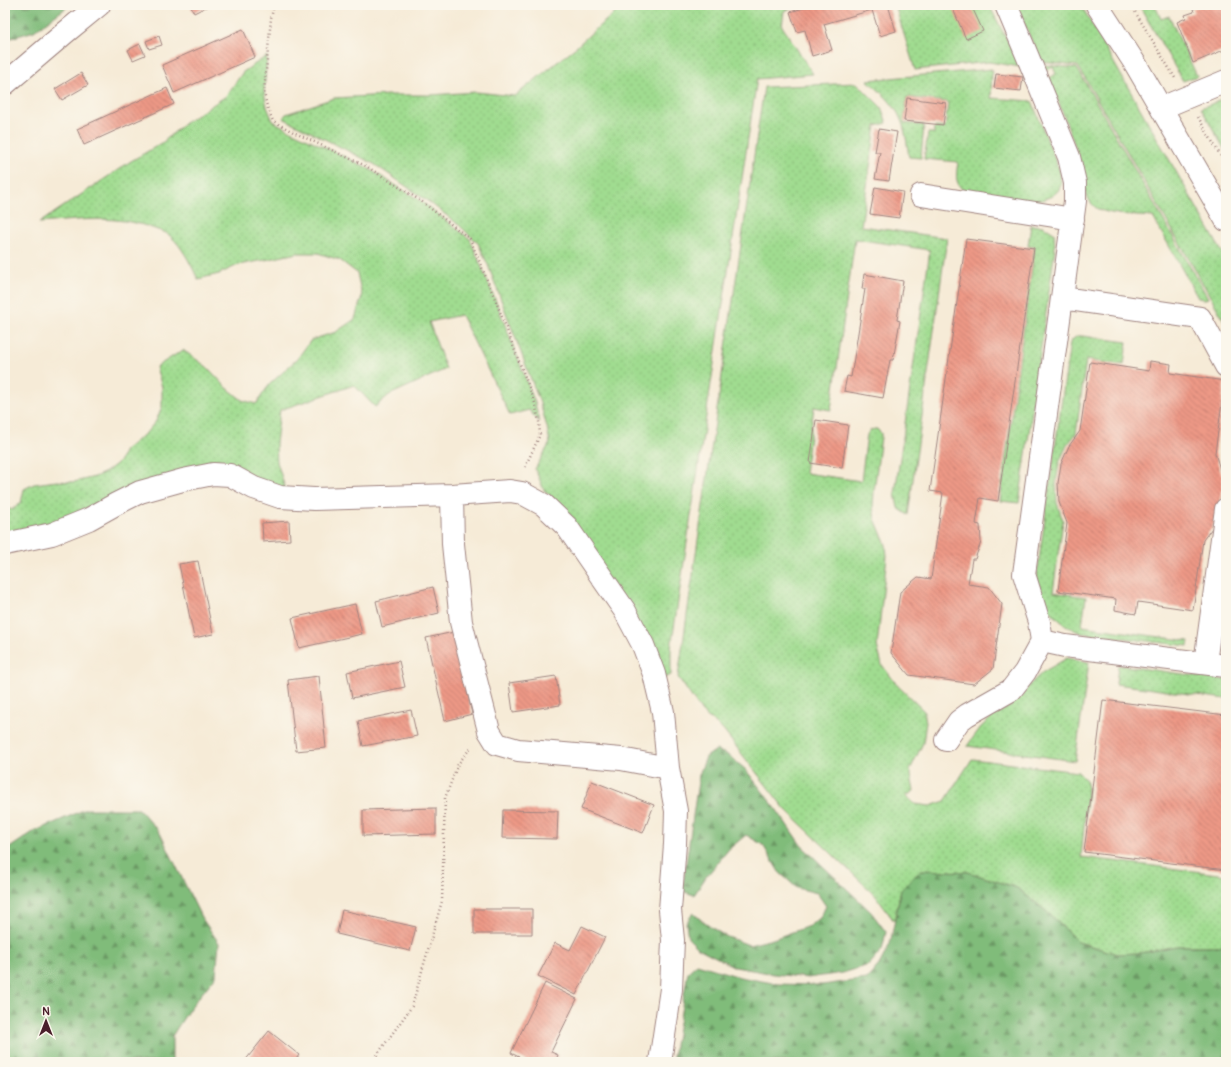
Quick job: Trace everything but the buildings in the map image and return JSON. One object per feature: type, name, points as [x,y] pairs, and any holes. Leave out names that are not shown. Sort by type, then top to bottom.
[{"type":"street","points":[[5,84],[99,5]]},
{"type":"street","points":[[946,740],[959,721],[1011,690],[1025,672],[1042,641],[1039,622],[1024,574],[1073,219],[1075,201],[1074,183],[1069,157],[1006,5]]},
{"type":"street","points":[[1097,5],[1136,65],[1226,220]]},
{"type":"street","points":[[1161,108],[1226,81]]},
{"type":"street","points":[[921,195],[1073,219]]},
{"type":"street","points":[[1062,298],[1200,318],[1226,366]]},
{"type":"street","points":[[5,544],[52,534],[89,519],[140,492],[183,480],[213,474],[230,475],[254,488],[280,497],[314,499],[510,491],[522,493],[544,505],[568,527],[625,611],[643,645],[654,674],[663,712],[668,768],[676,811],[670,910],[673,940],[671,989],[660,1062]]},
{"type":"street","points":[[452,494],[453,544],[461,622],[489,731],[497,744],[518,750],[621,759],[668,768]]},
{"type":"street","points":[[1204,663],[1226,509]]},
{"type":"street","points":[[1042,641],[1065,646],[1226,666]]},
{"type":"path","points":[[274,5],[271,18],[264,92],[267,107],[273,121],[366,166],[421,201],[470,239],[498,304],[535,403],[539,422],[540,435],[526,465],[522,493]]},
{"type":"path","points":[[372,1062],[412,1006],[442,901],[445,798],[458,764],[469,750],[492,736]]},
{"type":"green space","points":[[5,5],[70,5],[34,31],[5,40]]},
{"type":"green space","points":[[627,5],[799,5],[784,11],[782,26],[813,74],[757,79],[671,648],[671,675],[664,678],[570,519],[544,490],[535,469],[550,443],[547,427],[540,403],[488,265],[478,243],[459,225],[429,202],[374,164],[283,118],[286,114],[334,98],[476,92],[515,96],[576,47],[622,7]]},
{"type":"green space","points":[[895,5],[989,5],[1021,67],[989,62],[915,70]]},
{"type":"green space","points":[[1016,5],[1081,5],[1226,259],[1226,324],[1078,66],[1041,62]]},
{"type":"green space","points":[[1139,5],[1155,5],[1161,19],[1169,16],[1197,76],[1183,81]]},
{"type":"green space","points":[[267,56],[264,92],[267,107],[273,121],[366,167],[421,201],[470,239],[535,403],[539,422],[529,410],[510,415],[461,315],[429,322],[446,369],[389,395],[375,407],[354,385],[280,410],[276,444],[277,462],[286,491],[237,472],[92,505],[63,521],[5,538],[5,506],[11,510],[21,503],[24,489],[34,484],[57,481],[74,482],[95,477],[106,472],[119,462],[125,450],[146,433],[156,421],[162,407],[162,387],[156,367],[183,350],[207,367],[226,387],[242,400],[256,404],[269,385],[297,359],[311,340],[336,332],[355,319],[362,296],[357,273],[340,260],[318,253],[297,253],[238,265],[219,274],[198,279],[186,256],[169,235],[141,224],[126,221],[98,219],[39,223],[131,161],[162,143],[185,123],[226,96],[243,72]]},
{"type":"green space","points":[[1043,65],[1077,68],[1208,298],[1198,298],[1153,217],[1110,213],[1097,208],[1090,201],[1085,190],[1082,169],[1066,121],[1049,78],[1056,74],[1053,67],[1046,71]]},
{"type":"green space","points":[[992,69],[991,98],[1032,101],[1060,172],[1061,185],[1058,191],[1052,196],[1042,200],[1028,201],[966,193],[959,186],[957,179],[958,162],[924,159],[928,133],[934,133],[935,127],[945,128],[948,102],[907,97],[904,123],[924,125],[921,158],[909,157],[904,129],[898,114],[887,98],[867,80]]},
{"type":"green space","points":[[857,83],[881,107],[887,123],[876,126],[861,226],[947,238],[908,515],[898,508],[895,493],[930,250],[855,239],[831,410],[814,407],[805,473],[861,481],[867,435],[874,429],[877,429],[881,433],[873,507],[875,519],[886,545],[887,556],[877,646],[882,665],[898,686],[924,711],[926,722],[923,743],[910,770],[914,791],[906,796],[915,804],[930,806],[945,801],[972,759],[1078,772],[1086,780],[1088,788],[1081,857],[1226,875],[1226,946],[1177,946],[1140,953],[1117,954],[1078,942],[1046,911],[1017,888],[968,872],[921,870],[901,890],[894,921],[875,895],[785,809],[723,730],[702,712],[678,677],[764,87]]},
{"type":"green space","points":[[1226,98],[1226,152],[1201,108]]},
{"type":"green space","points":[[1031,225],[1043,226],[1054,233],[1055,249],[1019,503],[1000,501],[1035,247],[1028,246]]},
{"type":"green space","points":[[1077,336],[1127,342],[1124,365],[1086,360],[1076,434],[1067,445],[1059,463],[1056,483],[1057,503],[1063,521],[1053,592],[1086,597],[1082,626],[1189,641],[1188,646],[1081,633],[1063,623],[1056,617],[1045,602],[1041,593],[1037,574],[1070,343]]},
{"type":"green space","points":[[1223,594],[1226,594],[1226,647],[1222,643],[1219,630]]},
{"type":"green space","points":[[1067,658],[1089,662],[1075,761],[967,746],[981,727],[992,717],[1022,696],[1030,684],[1043,672]]},
{"type":"green space","points":[[1118,665],[1226,680],[1226,699],[1116,684]]},
{"type":"green space","points":[[716,750],[728,755],[745,769],[774,806],[801,845],[871,912],[886,932],[882,950],[869,965],[843,973],[808,978],[774,974],[735,967],[698,948],[688,938],[686,923],[693,913],[706,924],[725,936],[749,945],[773,939],[809,926],[820,918],[826,906],[817,893],[797,888],[779,872],[763,845],[746,835],[729,849],[706,877],[694,895],[682,891],[699,775],[706,757]]},
{"type":"green space","points":[[86,809],[139,809],[160,833],[201,917],[219,943],[216,976],[190,1008],[172,1036],[172,1062],[5,1062],[5,851],[33,832]]},
{"type":"green space","points":[[921,870],[968,872],[1017,888],[1046,911],[1078,942],[1117,954],[1140,953],[1177,946],[1226,946],[1226,1062],[672,1062],[688,972],[697,964],[740,977],[778,984],[822,985],[867,979],[879,965],[890,944],[901,890]]}]
